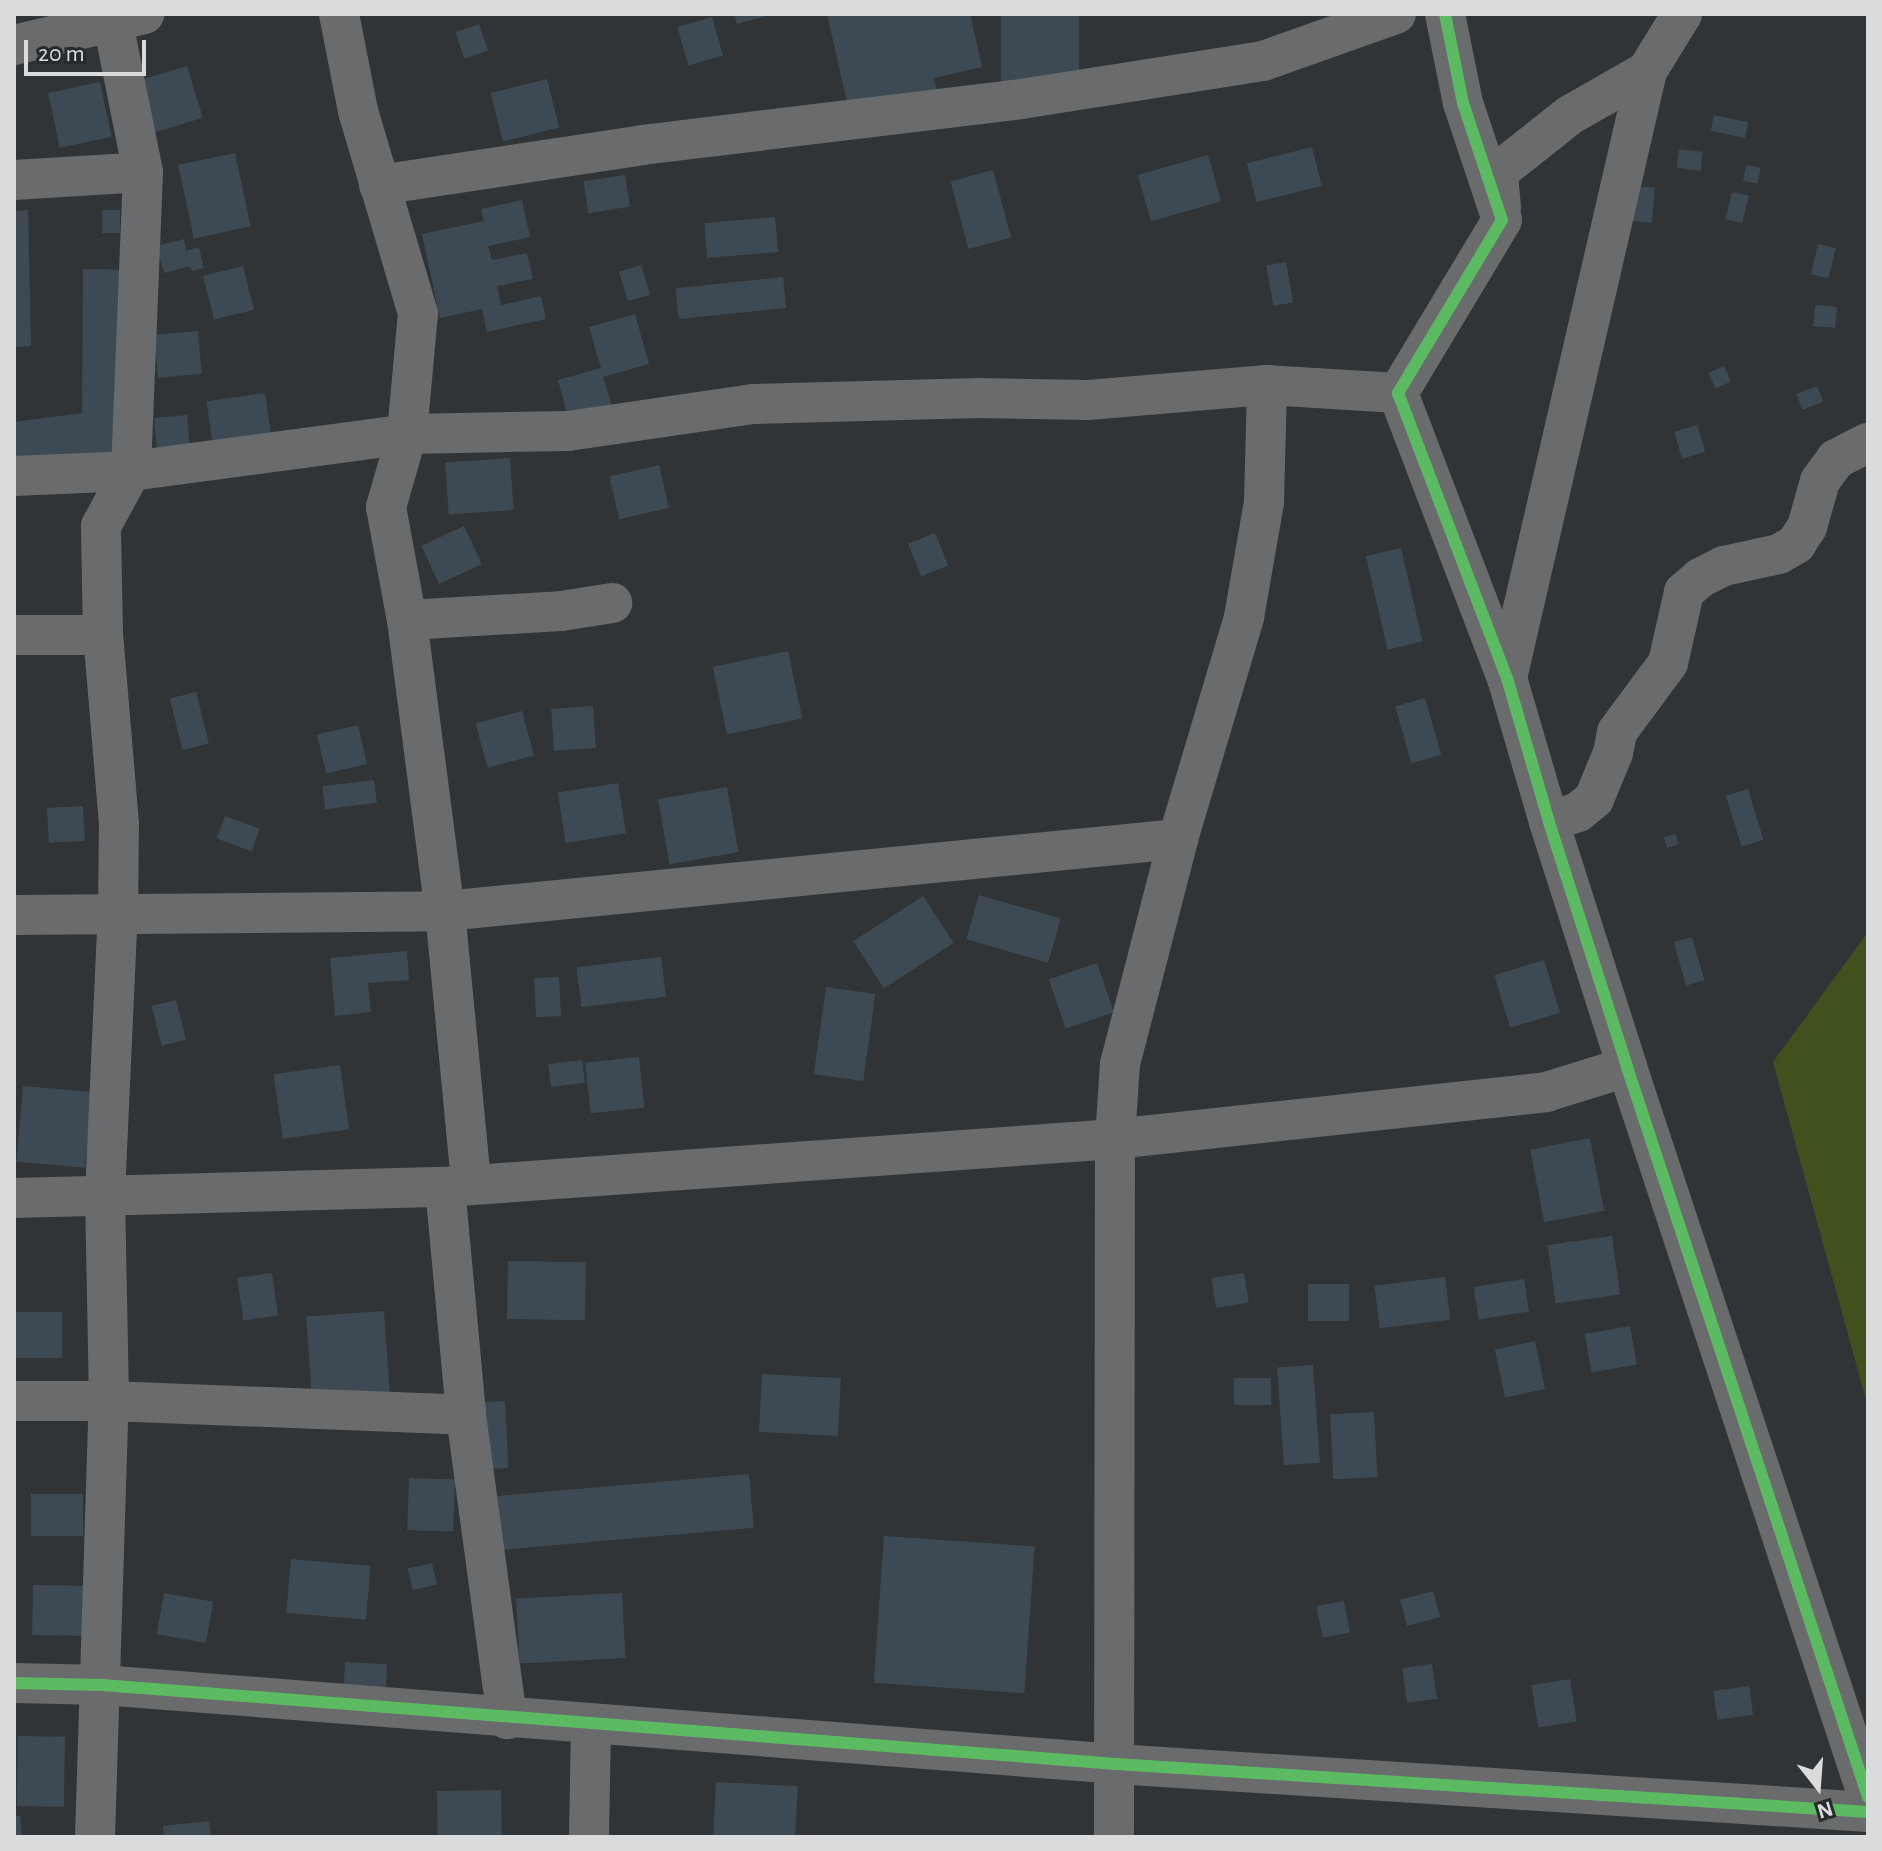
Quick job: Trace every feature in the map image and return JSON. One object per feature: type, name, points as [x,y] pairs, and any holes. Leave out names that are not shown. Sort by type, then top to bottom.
[{"type":"street","points":[[339,14],[358,111],[418,313],[407,434],[386,507],[407,620],[445,911],[466,1415],[507,1719]]},
{"type":"street","points":[[379,185],[642,145],[1021,99],[1248,64],[1396,14]]},
{"type":"street","points":[[1445,14],[1463,103],[1502,220]]},
{"type":"street","points":[[1507,678],[1647,71],[1682,14]]},
{"type":"street","points":[[14,45],[129,18],[143,172],[131,471],[101,526],[103,635],[119,824],[105,1194],[109,1401],[95,1837]]},
{"type":"street","points":[[1398,393],[1502,220],[1498,172],[1570,115],[1647,71]]},
{"type":"street","points":[[14,180],[143,172]]},
{"type":"street","points":[[14,476],[131,471],[407,434],[568,431],[753,404],[979,398],[1088,400],[1267,385],[1398,393]]},
{"type":"street","points":[[1114,1837],[1115,1139],[1120,1064],[1178,839],[1244,617],[1264,502],[1267,385]]},
{"type":"street","points":[[1398,393],[1507,678],[1627,1067],[1868,1797]]},
{"type":"street","points":[[1549,822],[1578,812],[1594,799],[1613,753],[1617,732],[1668,663],[1684,592],[1700,578],[1724,566],[1779,554],[1796,544],[1807,527],[1820,481],[1836,459],[1868,443]]},
{"type":"street","points":[[407,620],[561,611],[612,603]]},
{"type":"street","points":[[14,635],[103,635]]},
{"type":"street","points":[[14,915],[445,911],[1178,839]]},
{"type":"street","points":[[14,1198],[458,1185],[1115,1139],[1546,1092],[1627,1067]]},
{"type":"street","points":[[14,1401],[109,1401],[466,1415]]},
{"type":"street","points":[[14,1683],[102,1685],[507,1719],[1116,1764],[1868,1812]]},
{"type":"street","points":[[589,1837],[591,1725]]},
{"type":"green space","points":[[1868,932],[1868,1407],[1773,1062]]},
{"type":"building","points":[[734,14],[770,14],[770,15],[737,24]]},
{"type":"building","points":[[827,14],[970,14],[982,67],[934,78],[938,95],[850,115]]},
{"type":"building","points":[[1001,14],[1079,14],[1079,88],[1001,88]]},
{"type":"building","points":[[712,17],[723,55],[688,65],[677,27]]},
{"type":"building","points":[[479,24],[488,50],[464,59],[455,32]]},
{"type":"building","points":[[187,66],[203,118],[152,133],[136,81]]},
{"type":"building","points":[[547,79],[559,128],[503,142],[491,93]]},
{"type":"building","points":[[100,82],[112,137],[60,148],[48,93]]},
{"type":"building","points":[[1714,115],[1748,122],[1745,138],[1711,131]]},
{"type":"building","points":[[1312,147],[1322,186],[1257,202],[1247,163]]},
{"type":"building","points":[[1679,149],[1703,152],[1701,171],[1677,168]]},
{"type":"building","points":[[235,153],[251,226],[194,238],[178,165]]},
{"type":"building","points":[[1208,155],[1221,201],[1151,221],[1138,175]]},
{"type":"building","points":[[1746,165],[1761,168],[1758,184],[1743,181]]},
{"type":"building","points":[[993,170],[1011,238],[969,249],[950,181]]},
{"type":"building","points":[[625,175],[630,207],[589,213],[584,182]]},
{"type":"building","points":[[1634,186],[1655,188],[1652,223],[1631,221]]},
{"type":"building","points":[[1732,192],[1749,196],[1742,223],[1726,219]]},
{"type":"building","points":[[522,200],[530,237],[488,246],[492,260],[527,253],[533,279],[497,286],[501,305],[541,296],[546,319],[487,332],[482,309],[440,318],[422,234],[484,221],[481,209]]},
{"type":"building","points":[[28,210],[31,346],[14,347],[14,211]]},
{"type":"building","points":[[102,210],[120,210],[120,233],[102,233]]},
{"type":"building","points":[[775,217],[778,252],[707,258],[704,223]]},
{"type":"building","points":[[184,239],[186,251],[199,247],[204,268],[192,271],[190,266],[164,273],[157,246]]},
{"type":"building","points":[[1818,244],[1836,248],[1829,278],[1811,274]]},
{"type":"building","points":[[1286,262],[1293,302],[1273,306],[1266,265]]},
{"type":"building","points":[[641,265],[650,295],[628,301],[619,272]]},
{"type":"building","points":[[243,266],[254,310],[214,320],[203,276]]},
{"type":"building","points":[[83,269],[129,270],[121,457],[14,462],[14,422],[82,413]]},
{"type":"building","points":[[783,277],[786,308],[679,319],[676,288]]},
{"type":"building","points":[[1815,305],[1837,307],[1835,328],[1813,326]]},
{"type":"building","points":[[635,314],[649,364],[603,377],[615,416],[571,428],[558,380],[601,368],[589,327]]},
{"type":"building","points":[[198,331],[202,374],[158,378],[154,335]]},
{"type":"building","points":[[1724,366],[1731,382],[1715,388],[1708,373]]},
{"type":"building","points":[[1817,386],[1823,402],[1803,410],[1796,394]]},
{"type":"building","points":[[265,393],[271,436],[213,444],[207,401]]},
{"type":"building","points":[[187,415],[190,447],[157,450],[154,418]]},
{"type":"building","points":[[1697,425],[1705,452],[1682,459],[1674,432]]},
{"type":"building","points":[[510,458],[514,510],[449,514],[445,463]]},
{"type":"building","points":[[659,465],[669,508],[619,519],[609,476]]},
{"type":"building","points":[[464,526],[482,564],[439,584],[421,546]]},
{"type":"building","points":[[935,533],[948,565],[921,576],[908,544]]},
{"type":"building","points":[[1401,548],[1423,642],[1388,650],[1366,556]]},
{"type":"building","points":[[788,651],[802,718],[727,735],[713,667]]},
{"type":"building","points":[[196,692],[209,743],[183,750],[170,699]]},
{"type":"building","points":[[1425,698],[1441,755],[1411,763],[1395,707]]},
{"type":"building","points":[[593,706],[596,748],[554,751],[551,709]]},
{"type":"building","points":[[522,711],[534,755],[488,768],[476,723]]},
{"type":"building","points":[[358,725],[367,764],[326,773],[317,734]]},
{"type":"building","points":[[374,780],[377,803],[325,809],[322,786]]},
{"type":"building","points":[[618,783],[626,833],[566,843],[558,793]]},
{"type":"building","points":[[727,787],[738,852],[670,864],[658,799]]},
{"type":"building","points":[[1748,789],[1763,840],[1742,846],[1726,796]]},
{"type":"building","points":[[83,806],[85,841],[49,843],[47,808]]},
{"type":"building","points":[[225,816],[260,829],[252,851],[217,839]]},
{"type":"building","points":[[1675,834],[1679,844],[1667,848],[1664,837]]},
{"type":"building","points":[[979,895],[1061,918],[1048,963],[966,939]]},
{"type":"building","points":[[923,896],[953,943],[884,988],[853,941]]},
{"type":"building","points":[[1692,937],[1704,980],[1686,985],[1674,942]]},
{"type":"building","points":[[407,951],[409,980],[368,983],[371,1012],[335,1016],[330,958]]},
{"type":"building","points":[[661,957],[666,997],[582,1007],[577,967]]},
{"type":"building","points":[[1544,960],[1560,1013],[1510,1028],[1494,975]]},
{"type":"building","points":[[1097,963],[1114,1012],[1066,1029],[1049,980]]},
{"type":"building","points":[[559,977],[561,1016],[536,1017],[534,978]]},
{"type":"building","points":[[826,987],[876,994],[863,1081],[814,1074]]},
{"type":"building","points":[[176,1000],[186,1040],[162,1046],[152,1006]]},
{"type":"building","points":[[639,1057],[644,1108],[591,1113],[585,1063]]},
{"type":"building","points":[[582,1060],[585,1083],[551,1087],[548,1064]]},
{"type":"building","points":[[340,1065],[349,1129],[283,1139],[274,1074]]},
{"type":"building","points":[[23,1086],[92,1092],[85,1168],[16,1162]]},
{"type":"building","points":[[1590,1138],[1604,1211],[1544,1222],[1530,1150]]},
{"type":"building","points":[[1612,1236],[1620,1294],[1556,1303],[1548,1245]]},
{"type":"building","points":[[508,1261],[586,1262],[585,1320],[507,1319]]},
{"type":"building","points":[[272,1273],[278,1316],[243,1320],[237,1278]]},
{"type":"building","points":[[1244,1273],[1249,1303],[1216,1308],[1211,1278]]},
{"type":"building","points":[[1445,1277],[1450,1320],[1380,1328],[1375,1286]]},
{"type":"building","points":[[1524,1279],[1529,1312],[1479,1320],[1474,1287]]},
{"type":"building","points":[[1308,1284],[1349,1284],[1349,1321],[1308,1321]]},
{"type":"building","points":[[384,1311],[390,1397],[312,1402],[306,1316]]},
{"type":"building","points":[[14,1312],[62,1312],[62,1358],[14,1358]]},
{"type":"building","points":[[1630,1326],[1637,1364],[1591,1372],[1585,1334]]},
{"type":"building","points":[[1535,1341],[1545,1389],[1505,1397],[1495,1350]]},
{"type":"building","points":[[1313,1365],[1320,1463],[1284,1465],[1277,1368]]},
{"type":"building","points":[[762,1374],[841,1378],[838,1436],[759,1432]]},
{"type":"building","points":[[1234,1378],[1271,1378],[1271,1405],[1234,1405]]},
{"type":"building","points":[[505,1401],[509,1468],[487,1469],[483,1402]]},
{"type":"building","points":[[1374,1412],[1377,1477],[1333,1479],[1330,1414]]},
{"type":"building","points":[[749,1474],[754,1528],[491,1551],[486,1497]]},
{"type":"building","points":[[409,1478],[455,1480],[453,1532],[407,1530]]},
{"type":"building","points":[[31,1494],[83,1494],[83,1536],[31,1536]]},
{"type":"building","points":[[884,1536],[1035,1547],[1024,1693],[874,1683]]},
{"type":"building","points":[[291,1559],[371,1566],[366,1620],[286,1613]]},
{"type":"building","points":[[432,1563],[437,1584],[413,1590],[408,1569]]},
{"type":"building","points":[[33,1585],[92,1586],[91,1636],[32,1635]]},
{"type":"building","points":[[1433,1591],[1440,1617],[1407,1626],[1400,1600]]},
{"type":"building","points":[[164,1593],[213,1602],[206,1643],[157,1634]]},
{"type":"building","points":[[622,1593],[625,1658],[520,1663],[516,1599]]},
{"type":"building","points":[[1344,1601],[1350,1632],[1323,1638],[1317,1606]]},
{"type":"building","points":[[345,1662],[387,1664],[385,1698],[343,1696]]},
{"type":"building","points":[[1432,1664],[1437,1699],[1407,1703],[1402,1668]]},
{"type":"building","points":[[1570,1679],[1577,1721],[1538,1728],[1531,1685]]},
{"type":"building","points":[[1749,1686],[1753,1715],[1717,1720],[1713,1691]]},
{"type":"building","points":[[18,1736],[65,1737],[64,1807],[17,1806]]},
{"type":"building","points":[[716,1782],[798,1786],[795,1837],[713,1837]]},
{"type":"building","points":[[501,1790],[502,1837],[438,1837],[437,1791]]},
{"type":"building","points":[[14,1816],[20,1816],[22,1837],[14,1837]]},
{"type":"building","points":[[209,1821],[211,1837],[164,1837],[163,1826]]},
{"type":"cycle path","points":[[1445,14],[1463,103],[1502,220],[1398,393],[1507,678],[1627,1067],[1868,1797]]},
{"type":"cycle path","points":[[14,1683],[102,1685],[1116,1764],[1868,1812]]}]
